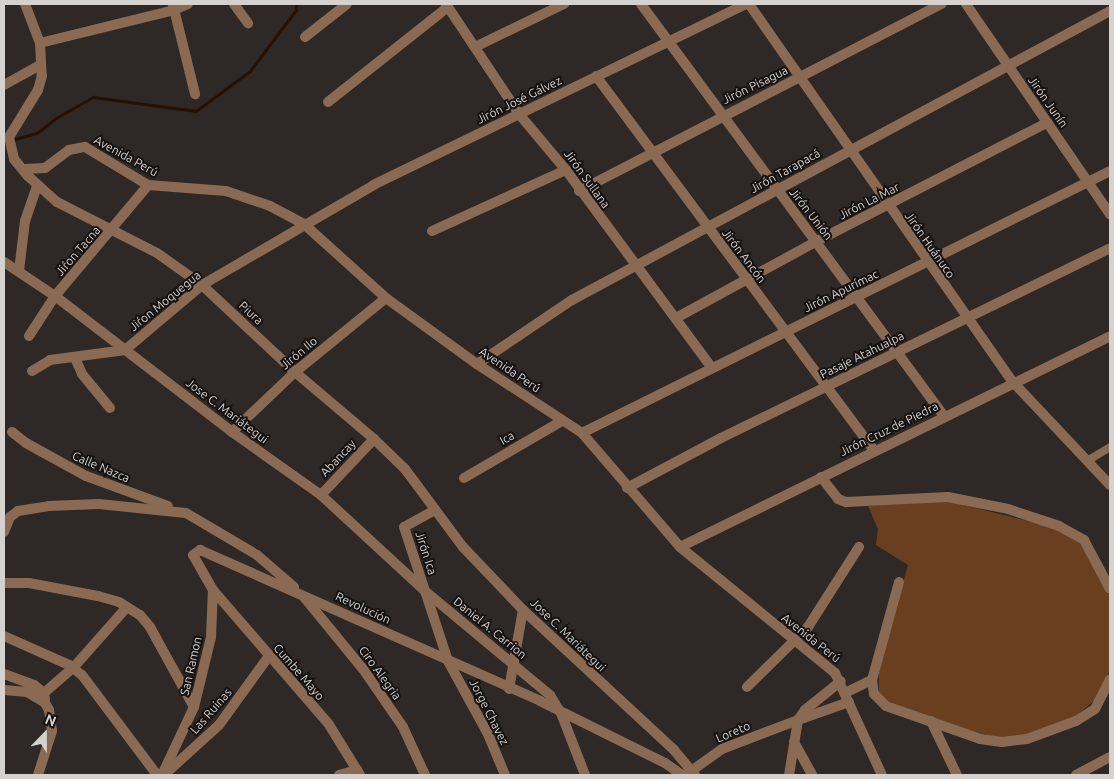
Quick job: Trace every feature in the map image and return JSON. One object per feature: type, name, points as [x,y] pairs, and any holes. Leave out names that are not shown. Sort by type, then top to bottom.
[{"type":"street","points":[[4,84],[40,65],[40,43],[24,4]]},
{"type":"street","points":[[40,43],[188,4]]},
{"type":"street","points":[[234,4],[248,23]]},
{"type":"street","points":[[306,37],[347,4]]},
{"type":"street","points":[[476,46],[546,8],[564,4]]},
{"type":"street","name":"Jirón Unión","points":[[641,4],[944,416]]},
{"type":"street","name":"Jirón José Gálvez","points":[[305,225],[374,185],[668,41],[748,4]]},
{"type":"street","name":"Jirón Huánuco","points":[[748,4],[887,206],[1012,381],[1110,485]]},
{"type":"street","name":"Jirón Pisagua","points":[[579,191],[652,151],[942,4]]},
{"type":"street","name":"Jirón Junín","points":[[966,4],[1110,214]]},
{"type":"street","points":[[328,102],[447,5]]},
{"type":"street","name":"Jirón Sullana","points":[[447,5],[476,46],[519,114],[566,170],[579,191],[711,367]]},
{"type":"street","points":[[174,7],[195,94]]},
{"type":"street","name":"Jirón Tarapacá","points":[[477,364],[572,300],[1110,11]]},
{"type":"street","name":"Piura","points":[[40,65],[38,90],[9,141],[14,159],[36,186],[56,202],[157,253],[202,285],[295,372],[374,439],[405,469],[435,510]]},
{"type":"street","name":"Jirón Ancón","points":[[596,76],[874,451]]},
{"type":"street","name":"Jirón La Mar","points":[[676,318],[746,279],[1047,123]]},
{"type":"street","name":"Avenida Perú","points":[[24,169],[45,168],[69,150],[85,147],[148,185],[226,191],[270,206],[305,225],[386,298],[477,364],[582,433],[627,488],[680,547],[841,681],[882,775]]},
{"type":"street","points":[[432,231],[566,170]]},
{"type":"street","name":"Jirón Apurímac","points":[[582,433],[711,367],[857,297],[1110,171]]},
{"type":"street","name":"Jiŕon Tacna","points":[[29,336],[55,296],[113,230],[148,185]]},
{"type":"street","points":[[19,271],[25,221],[36,186]]},
{"type":"street","name":"Jiŕon Moquegua","points":[[32,371],[50,360],[126,350],[202,285],[305,225]]},
{"type":"street","name":"Pasaje Atahualpa","points":[[627,488],[826,387],[1110,248]]},
{"type":"street","name":"Jose C. Mariátegui","points":[[4,262],[55,296],[232,432],[321,495],[425,591]]},
{"type":"street","name":"Jirón Ilo","points":[[232,432],[295,372],[386,298]]},
{"type":"street","name":"Jirón Cruz de Piedra","points":[[680,547],[1012,381],[1110,336]]},
{"type":"street","points":[[74,358],[82,374],[110,408]]},
{"type":"street","name":"Ica","points":[[464,478],[562,421]]},
{"type":"street","name":"Calle Nazca","points":[[12,432],[34,448],[86,476],[186,513]]},
{"type":"street","name":"Abancay","points":[[321,495],[374,439]]},
{"type":"street","points":[[1087,461],[1110,447]]},
{"type":"street","points":[[821,477],[838,499],[846,502],[948,496],[1008,509],[1059,526],[1084,540],[1110,589]]},
{"type":"street","points":[[4,532],[10,517],[18,511],[49,506],[99,504],[186,513],[257,555],[301,593]]},
{"type":"street","name":"Jose C. Mariátegui","points":[[435,510],[464,547],[524,610],[688,774]]},
{"type":"street","name":"Jirón Ica","points":[[425,591],[404,527],[435,510]]},
{"type":"street","points":[[747,687],[795,642],[820,610],[859,547]]},
{"type":"street","name":"Revolución","points":[[213,590],[193,555],[200,550],[301,593],[561,713]]},
{"type":"street","points":[[899,582],[872,680],[874,694],[886,706],[980,739],[1002,742],[1027,739],[1076,721],[1095,709],[1110,680]]},
{"type":"street","points":[[4,583],[74,591],[109,598],[127,607],[150,627],[194,707]]},
{"type":"street","name":"Cumbe Mayo","points":[[213,590],[328,724],[359,773]]},
{"type":"street","name":"San Ramon","points":[[163,775],[194,707],[211,636],[213,590]]},
{"type":"street","name":"Jorge Chavez","points":[[425,591],[448,661],[488,734],[505,775]]},
{"type":"street","name":"Daniel A. Carrion","points":[[425,591],[550,695],[561,713],[585,775]]},
{"type":"street","name":"Ciro Alegria","points":[[301,593],[363,669],[403,727],[425,775]]},
{"type":"street","points":[[45,698],[127,607]]},
{"type":"street","points":[[509,689],[524,610]]},
{"type":"street","points":[[4,636],[73,668],[97,693],[157,775]]},
{"type":"street","name":"Las Ruinas","points":[[163,775],[219,725],[269,656]]},
{"type":"street","points":[[4,674],[34,685],[45,698],[52,720],[52,731],[38,775]]},
{"type":"street","name":"Loreto","points":[[688,774],[722,749],[798,720],[847,697],[872,680]]},
{"type":"street","points":[[789,775],[798,720],[805,710],[841,681]]},
{"type":"street","points":[[4,690],[27,692],[45,698]]},
{"type":"street","points":[[561,713],[688,774]]},
{"type":"street","points":[[931,721],[957,775]]},
{"type":"street","points":[[794,742],[812,775]]},
{"type":"street","points":[[1076,775],[1110,757]]},
{"type":"street","points":[[339,775],[359,773]]},
{"type":"shaded area","points":[[947,501],[1057,528],[1081,543],[1110,596],[1110,671],[1096,699],[1075,717],[1030,735],[1002,739],[953,726],[888,701],[879,692],[879,670],[908,565],[876,545],[878,529],[868,506]]},
{"type":"waterway","points":[[12,140],[37,133],[56,118],[93,97],[196,111],[250,71],[296,10],[296,4]]}]
